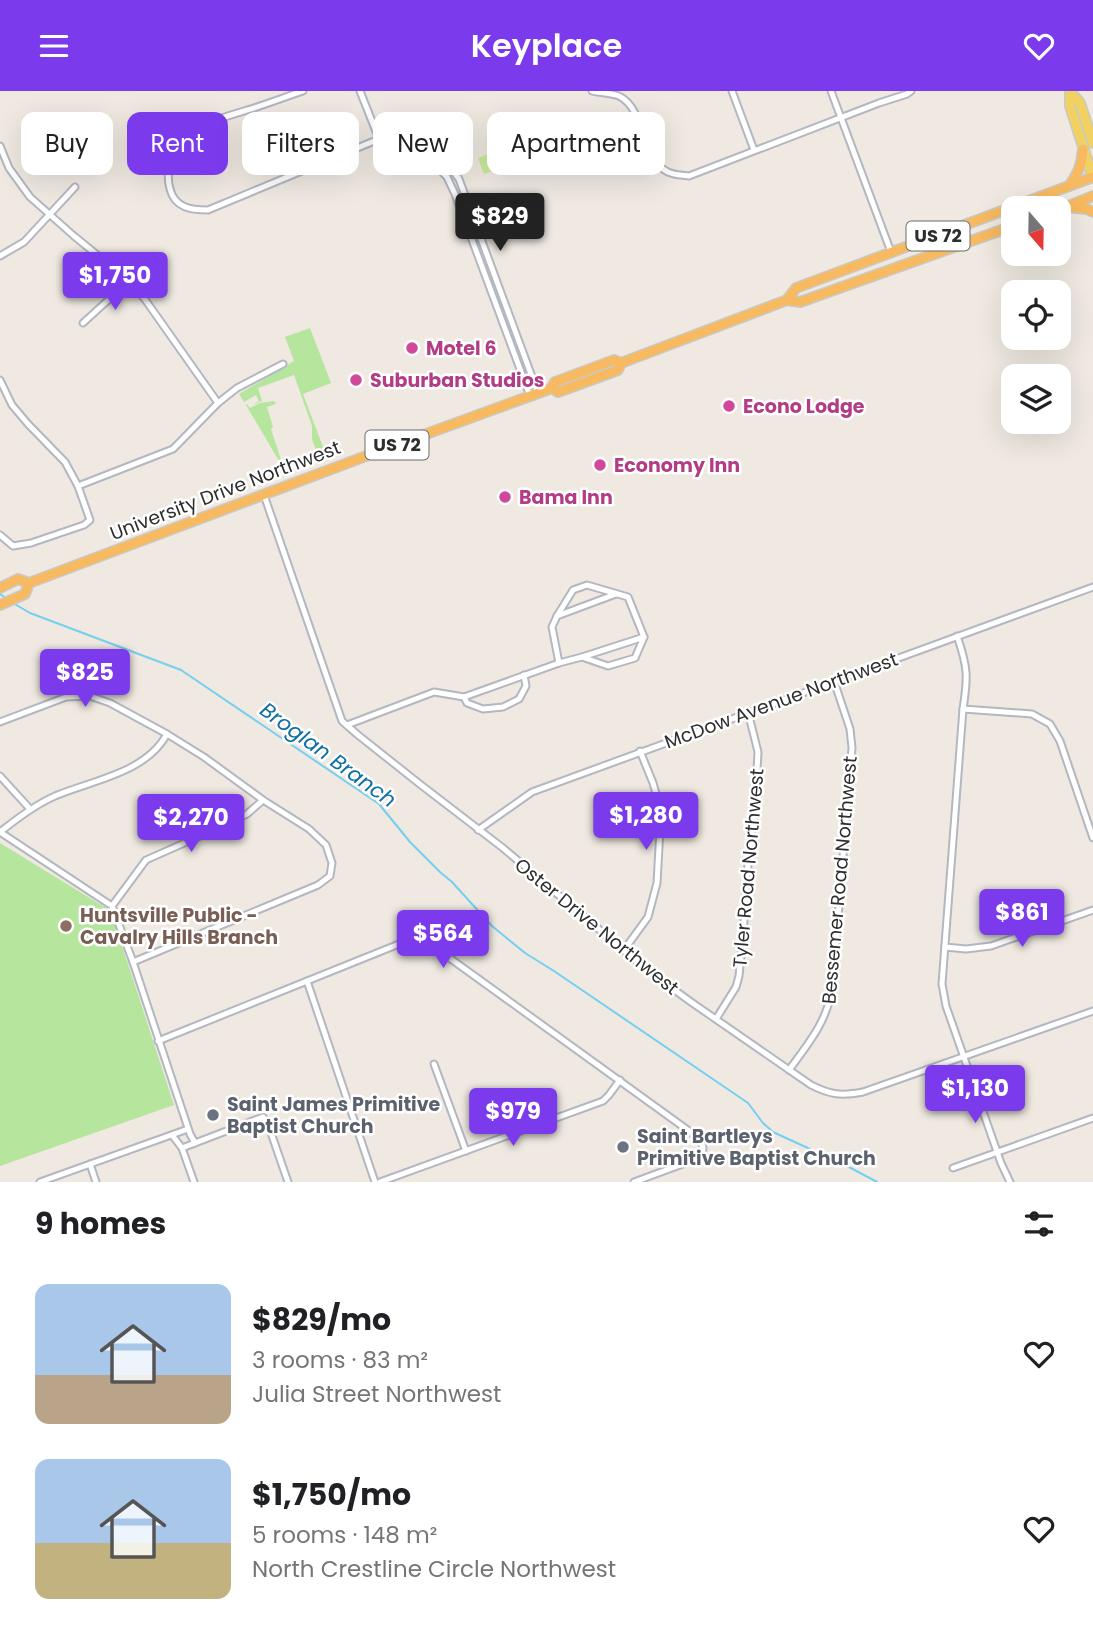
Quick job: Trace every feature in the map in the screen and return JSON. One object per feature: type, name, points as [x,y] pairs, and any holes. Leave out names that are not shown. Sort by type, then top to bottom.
[{"type":"highway","points":[[1069,187],[1078,174],[1083,149]]},
{"type":"highway","name":"University Drive Northwest","points":[[788,300],[796,288],[1093,177]]},
{"type":"highway","points":[[1071,205],[1093,197]]},
{"type":"highway","points":[[1071,208],[1093,212]]},
{"type":"highway","name":"University Drive Northwest","points":[[0,588],[18,579],[29,583],[552,388],[558,392],[618,370],[621,363],[788,300],[800,302],[1001,230]]},
{"type":"highway","name":"University Drive Northwest","points":[[0,605],[25,594],[29,583]]},
{"type":"main road","points":[[1070,91],[1080,103],[1093,143]]},
{"type":"main road","points":[[1070,91],[1070,106],[1093,177]]},
{"type":"street","points":[[303,91],[215,121],[194,130],[179,142],[172,156],[168,175],[170,191],[178,205],[191,210],[208,210],[373,141]]},
{"type":"street","points":[[360,91],[373,124]]},
{"type":"street","points":[[592,91],[619,96],[632,108],[650,153],[661,169],[672,174],[689,176],[911,91]]},
{"type":"street","points":[[732,91],[754,150]]},
{"type":"street","points":[[831,91],[891,253]]},
{"type":"street","points":[[0,146],[9,168],[30,197],[129,281],[144,297],[218,403]]},
{"type":"street","points":[[445,175],[455,194],[534,395]]},
{"type":"street","points":[[456,175],[534,395]]},
{"type":"street","points":[[0,256],[24,242],[75,187]]},
{"type":"street","points":[[83,323],[129,281]]},
{"type":"street","points":[[78,486],[173,449],[218,403],[237,388],[283,364]]},
{"type":"street","points":[[0,380],[12,405],[65,462],[78,486],[90,520],[84,525],[31,543],[13,546],[2,537]]},
{"type":"street","name":"Oster Drive Northwest","points":[[264,495],[342,720],[503,848],[647,970],[820,1090],[837,1095],[850,1095],[875,1088],[1093,1011]]},
{"type":"street","points":[[558,663],[552,627],[573,590],[587,585],[628,597],[643,637],[635,658],[608,666],[582,657]]},
{"type":"street","name":"McDow Avenue Northwest","points":[[478,830],[532,792],[1093,587]]},
{"type":"street","points":[[557,616],[616,594]]},
{"type":"street","points":[[957,636],[965,657],[967,678],[942,971],[944,997],[1010,1182]]},
{"type":"street","points":[[347,725],[434,692],[464,697],[558,663],[643,637]]},
{"type":"street","points":[[464,697],[467,703],[483,709],[503,707],[519,699],[526,686],[524,675]]},
{"type":"street","name":"Bessemer Road Northwest","points":[[789,1070],[819,1028],[829,1007],[832,990],[852,748],[850,729],[834,681]]},
{"type":"street","points":[[0,722],[66,697],[90,696],[110,703],[204,757],[309,829],[326,845],[332,863],[330,876],[318,885],[133,962]]},
{"type":"street","points":[[963,709],[1032,714],[1050,724],[1060,741],[1093,838]]},
{"type":"street","name":"Tyler Road Northwest","points":[[716,1019],[736,987],[741,962],[758,752],[748,712]]},
{"type":"street","points":[[167,734],[161,744],[145,759],[119,772],[55,796],[0,832],[112,906],[195,1143]]},
{"type":"street","points":[[624,950],[648,917],[657,883],[661,811],[640,751]]},
{"type":"street","points":[[0,776],[30,810]]},
{"type":"street","points":[[112,906],[146,860],[247,814],[263,800]]},
{"type":"street","points":[[946,947],[965,949],[991,946],[1093,910]]},
{"type":"street","points":[[158,1041],[409,940],[426,941],[703,1143],[699,1158],[634,1182]]},
{"type":"street","points":[[307,981],[378,1182],[603,1101],[620,1080]]},
{"type":"street","points":[[434,1064],[466,1151]]},
{"type":"street","points":[[182,1148],[262,1117],[269,1127],[288,1182]]},
{"type":"street","points":[[953,1168],[1093,1118]]},
{"type":"street","points":[[40,1182],[188,1129]]},
{"type":"street","points":[[172,1135],[182,1148],[194,1182]]},
{"type":"street","points":[[90,1164],[96,1182]]},
{"type":"green space","points":[[487,154],[487,173],[484,174],[478,158]]},
{"type":"green space","points":[[310,328],[331,383],[303,394],[326,455],[319,458],[312,439],[312,426],[294,375],[258,388],[262,401],[253,405],[259,401],[256,395],[244,402],[239,394],[294,361],[285,337]]},
{"type":"green space","points":[[274,401],[276,404],[267,407],[281,460],[285,459],[285,471],[246,405],[250,408]]},
{"type":"green space","points":[[0,843],[106,908],[112,915],[174,1105],[0,1166]]},
{"type":"waterway","name":"Broglan Branch","points":[[0,594],[6,598]]},
{"type":"waterway","name":"Broglan Branch","points":[[13,603],[30,613],[181,670],[379,804],[410,842],[452,882],[492,926],[525,953],[748,1103],[773,1132],[877,1182]]},
{"type":"place","name":"Motel 6","points":[[412,348]]},
{"type":"place","name":"Suburban Studios","points":[[356,380]]},
{"type":"place","name":"Econo Lodge","points":[[729,406]]},
{"type":"place","name":"Economy Inn","points":[[600,465]]},
{"type":"place","name":"Bama Inn","points":[[505,497]]},
{"type":"place","name":"Huntsville Public - Cavalry Hills Branch","points":[[66,926]]},
{"type":"place","name":"Saint James Primitive Baptist Church","points":[[213,1115]]},
{"type":"place","name":"Saint Bartleys Primitive Baptist Church","points":[[623,1147]]}]
